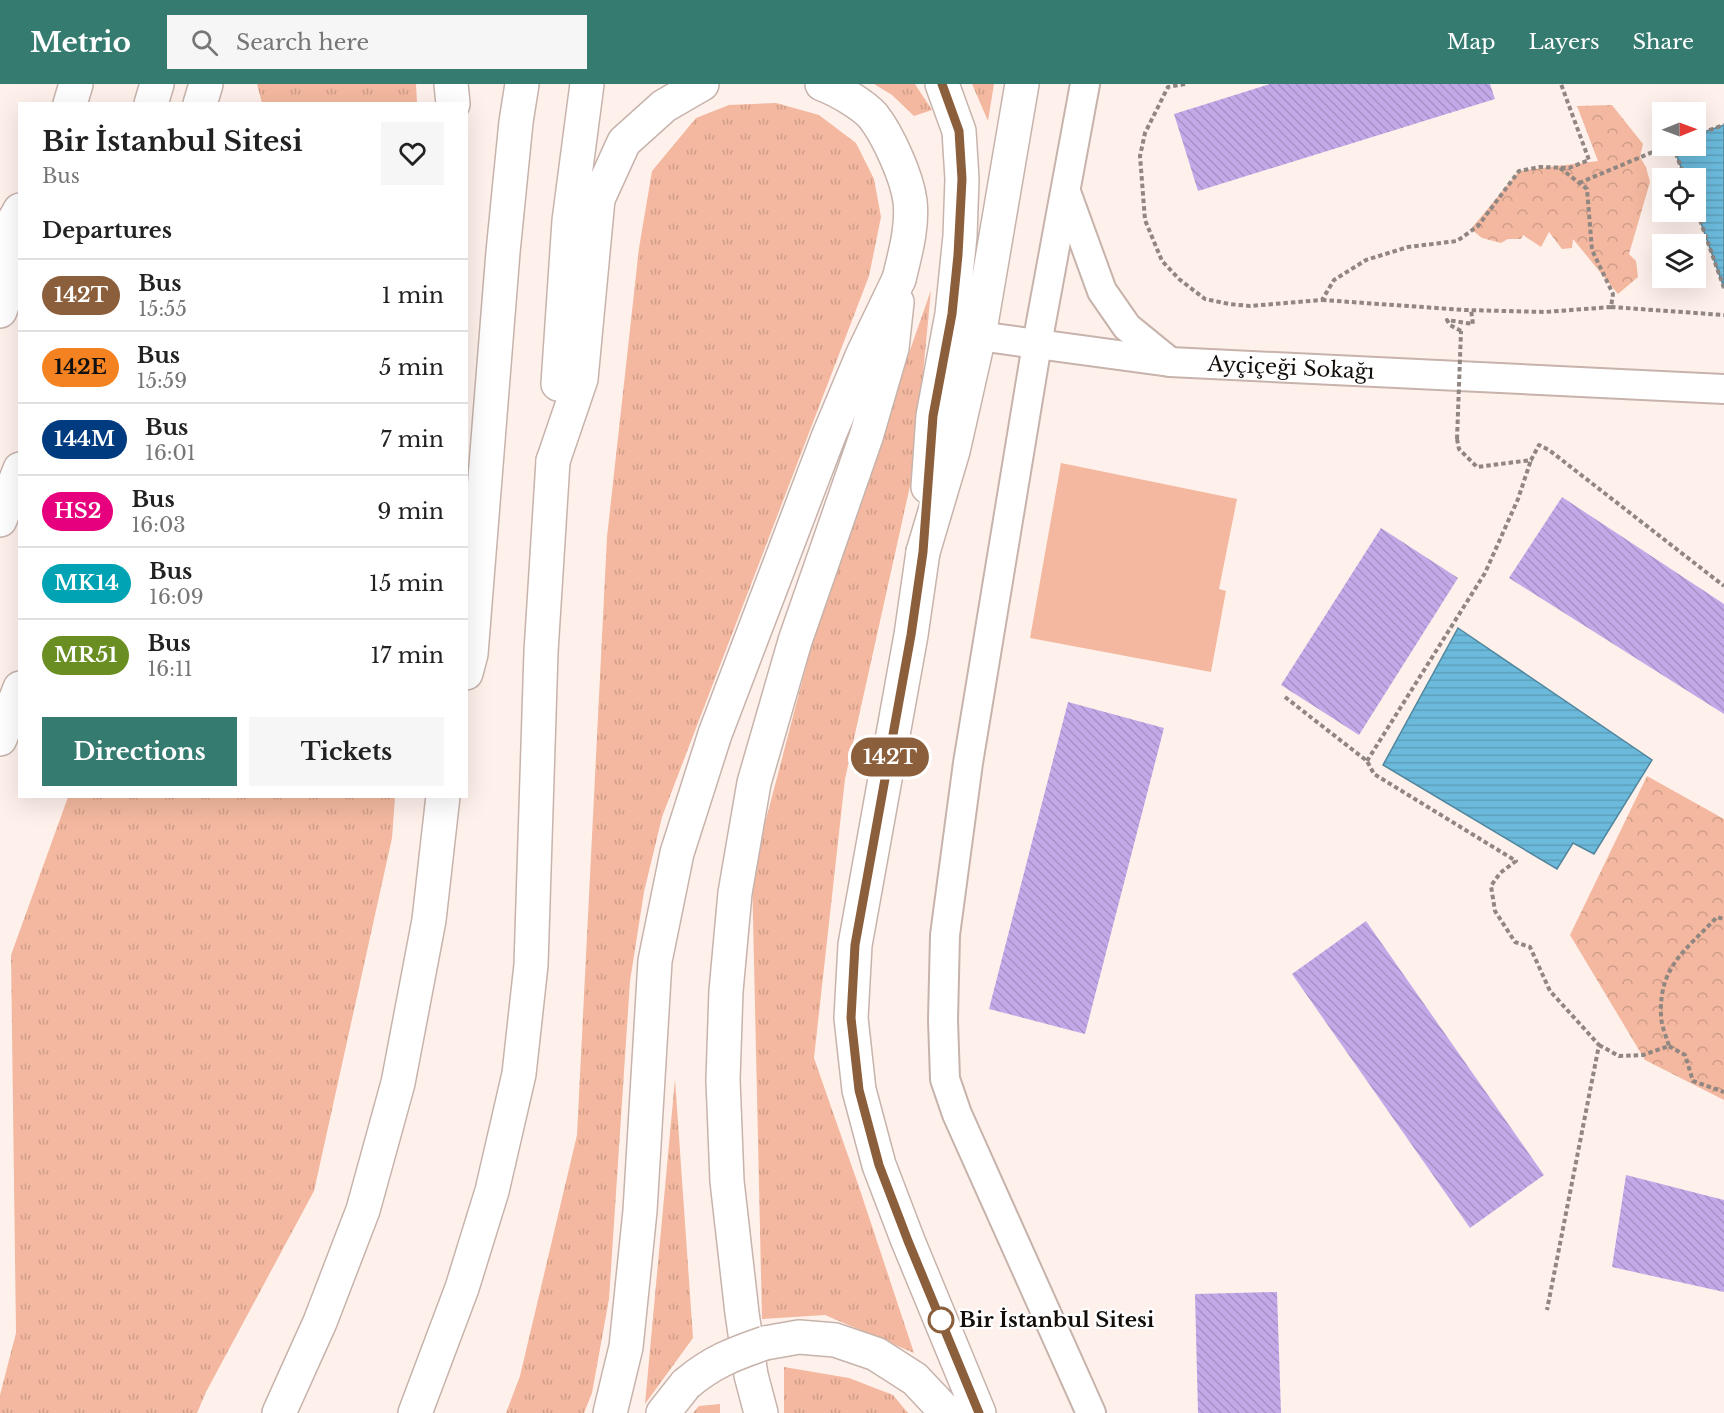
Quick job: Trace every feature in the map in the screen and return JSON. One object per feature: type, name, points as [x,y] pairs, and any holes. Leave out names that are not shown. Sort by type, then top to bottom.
[{"type":"main road","points":[[71,102],[76,84]]},
{"type":"main road","points":[[152,102],[157,84]]},
{"type":"main road","points":[[201,102],[206,84]]},
{"type":"main road","points":[[451,84],[453,102]]},
{"type":"main road","points":[[468,665],[471,654],[503,252],[522,84]]},
{"type":"main road","points":[[415,1413],[462,1288],[492,1191],[519,1074],[531,965],[541,652],[569,221],[586,84]]},
{"type":"main road","points":[[553,461],[581,379],[598,199],[624,142],[664,106],[702,84]]},
{"type":"main road","points":[[761,1413],[742,1313],[727,1181],[723,1080],[726,991],[735,893],[754,783],[763,750],[795,641],[866,437],[892,348],[899,279],[908,244],[910,201],[896,154],[872,116],[836,89],[822,84]]},
{"type":"main road","points":[[942,84],[959,131],[962,179],[960,236],[952,314],[933,416],[923,552],[911,635],[855,945],[851,1018],[859,1090],[879,1165],[979,1413]]},
{"type":"main road","points":[[923,552],[952,451],[979,336],[1022,84]]},
{"type":"main road","points":[[0,245],[18,214]]},
{"type":"main road","points":[[0,311],[18,260]]},
{"type":"main road","points":[[610,1413],[626,1347],[640,1211],[655,961],[677,853],[715,734],[829,435],[863,354],[899,279]]},
{"type":"main road","points":[[0,520],[18,474]]},
{"type":"main road","points":[[0,740],[18,693]]},
{"type":"main road","points":[[279,1413],[320,1322],[363,1210],[398,1083],[429,920],[443,798]]},
{"type":"main road","points":[[663,1413],[686,1384],[705,1367],[734,1353],[765,1343],[799,1337],[836,1340],[876,1354],[915,1379],[947,1413]]},
{"type":"street","points":[[1085,84],[1037,344],[968,763],[945,935],[943,1020],[945,1079],[957,1114],[1091,1413]]},
{"type":"street","points":[[1065,190],[1102,291],[1127,327],[1170,362]]},
{"type":"street","name":"Ayçiçeği Sokağı","points":[[979,336],[1170,362],[1724,389]]},
{"type":"path","points":[[1185,84],[1168,87],[1145,133],[1140,156],[1145,220],[1162,261],[1205,299],[1250,306],[1322,300],[1471,310],[1545,312],[1611,307],[1724,315]]},
{"type":"path","points":[[1322,300],[1334,280],[1366,260],[1408,247],[1457,240],[1478,226],[1519,171],[1540,167],[1569,168],[1589,160],[1561,84]]},
{"type":"path","points":[[1706,131],[1724,125]]},
{"type":"path","points":[[1579,183],[1652,152]]},
{"type":"path","points":[[1559,168],[1587,189],[1592,250],[1613,294],[1611,307]]},
{"type":"path","points":[[1701,222],[1724,288]]},
{"type":"path","points":[[1471,310],[1473,324],[1447,320],[1450,325],[1461,331],[1458,449],[1477,467],[1532,460]]},
{"type":"path","points":[[1367,761],[1485,573],[1539,445],[1549,450],[1724,586]]},
{"type":"path","points":[[1285,697],[1367,761],[1374,774],[1516,861],[1500,873],[1491,886],[1495,911],[1515,942],[1530,947],[1550,991],[1599,1045],[1619,1056],[1643,1055],[1669,1046]]},
{"type":"path","points":[[1724,919],[1717,917],[1671,966],[1662,986],[1661,1017],[1669,1046],[1685,1055],[1693,1081],[1724,1092]]},
{"type":"path","points":[[1547,1310],[1599,1045]]},
{"type":"green space","points":[[257,84],[416,84],[417,102],[262,102]]},
{"type":"green space","points":[[874,84],[915,84],[932,110],[914,116],[892,95]]},
{"type":"green space","points":[[972,84],[994,84],[988,121]]},
{"type":"green space","points":[[776,103],[819,115],[856,143],[874,179],[881,217],[869,276],[662,817],[644,892],[630,981],[609,1299],[592,1393],[584,1413],[506,1413],[520,1376],[577,1135],[607,537],[639,248],[652,171],[696,118],[729,105]]},
{"type":"green space","points":[[1612,105],[1643,144],[1640,157],[1646,167],[1650,182],[1629,254],[1636,261],[1638,277],[1618,294],[1573,239],[1572,248],[1562,249],[1549,232],[1541,247],[1523,235],[1521,239],[1508,239],[1501,243],[1482,238],[1471,229],[1519,171],[1598,161],[1577,106]]},
{"type":"green space","points":[[931,290],[914,468],[845,779],[814,1058],[914,1353],[825,1315],[762,1319],[752,873],[825,594]]},
{"type":"green space","points":[[1061,463],[1237,499],[1219,589],[1226,591],[1211,672],[1030,638]]},
{"type":"green space","points":[[1647,776],[1724,819],[1724,1100],[1645,1060],[1570,935]]},
{"type":"green space","points":[[68,798],[395,798],[392,838],[314,1191],[206,1392],[197,1413],[0,1413],[0,1395],[16,1333],[11,955]]},
{"type":"green space","points":[[675,1079],[693,1338],[645,1404]]},
{"type":"green space","points":[[784,1367],[849,1378],[893,1395],[908,1413],[784,1413]]},
{"type":"green space","points":[[720,1404],[720,1413],[693,1413],[699,1406]]},
{"type":"water","points":[[1724,125],[1724,288],[1701,222],[1706,222],[1706,168],[1681,168],[1677,156],[1706,156],[1706,131]]},
{"type":"water","points":[[1458,628],[1652,760],[1594,854],[1573,843],[1557,869],[1383,765]]},
{"type":"building","points":[[1270,84],[1490,84],[1495,99],[1198,191],[1174,114]]},
{"type":"building","points":[[1562,497],[1724,604],[1724,714],[1509,578]]},
{"type":"building","points":[[1381,528],[1458,578],[1359,735],[1281,685]]},
{"type":"building","points":[[1068,702],[1164,728],[1085,1034],[989,1009]]},
{"type":"building","points":[[1366,921],[1544,1175],[1470,1228],[1292,974]]},
{"type":"building","points":[[1626,1175],[1724,1200],[1724,1292],[1612,1267]]},
{"type":"building","points":[[1277,1292],[1281,1413],[1198,1413],[1195,1294]]},
{"type":"bus line","name":"142T","points":[[942,84],[959,131],[962,179],[960,236],[952,314],[933,416],[923,552],[884,793],[855,945],[851,1018],[859,1090],[879,1165],[979,1413]]},
{"type":"place","name":"Bir İstanbul Sitesi","points":[[941,1320]]}]
